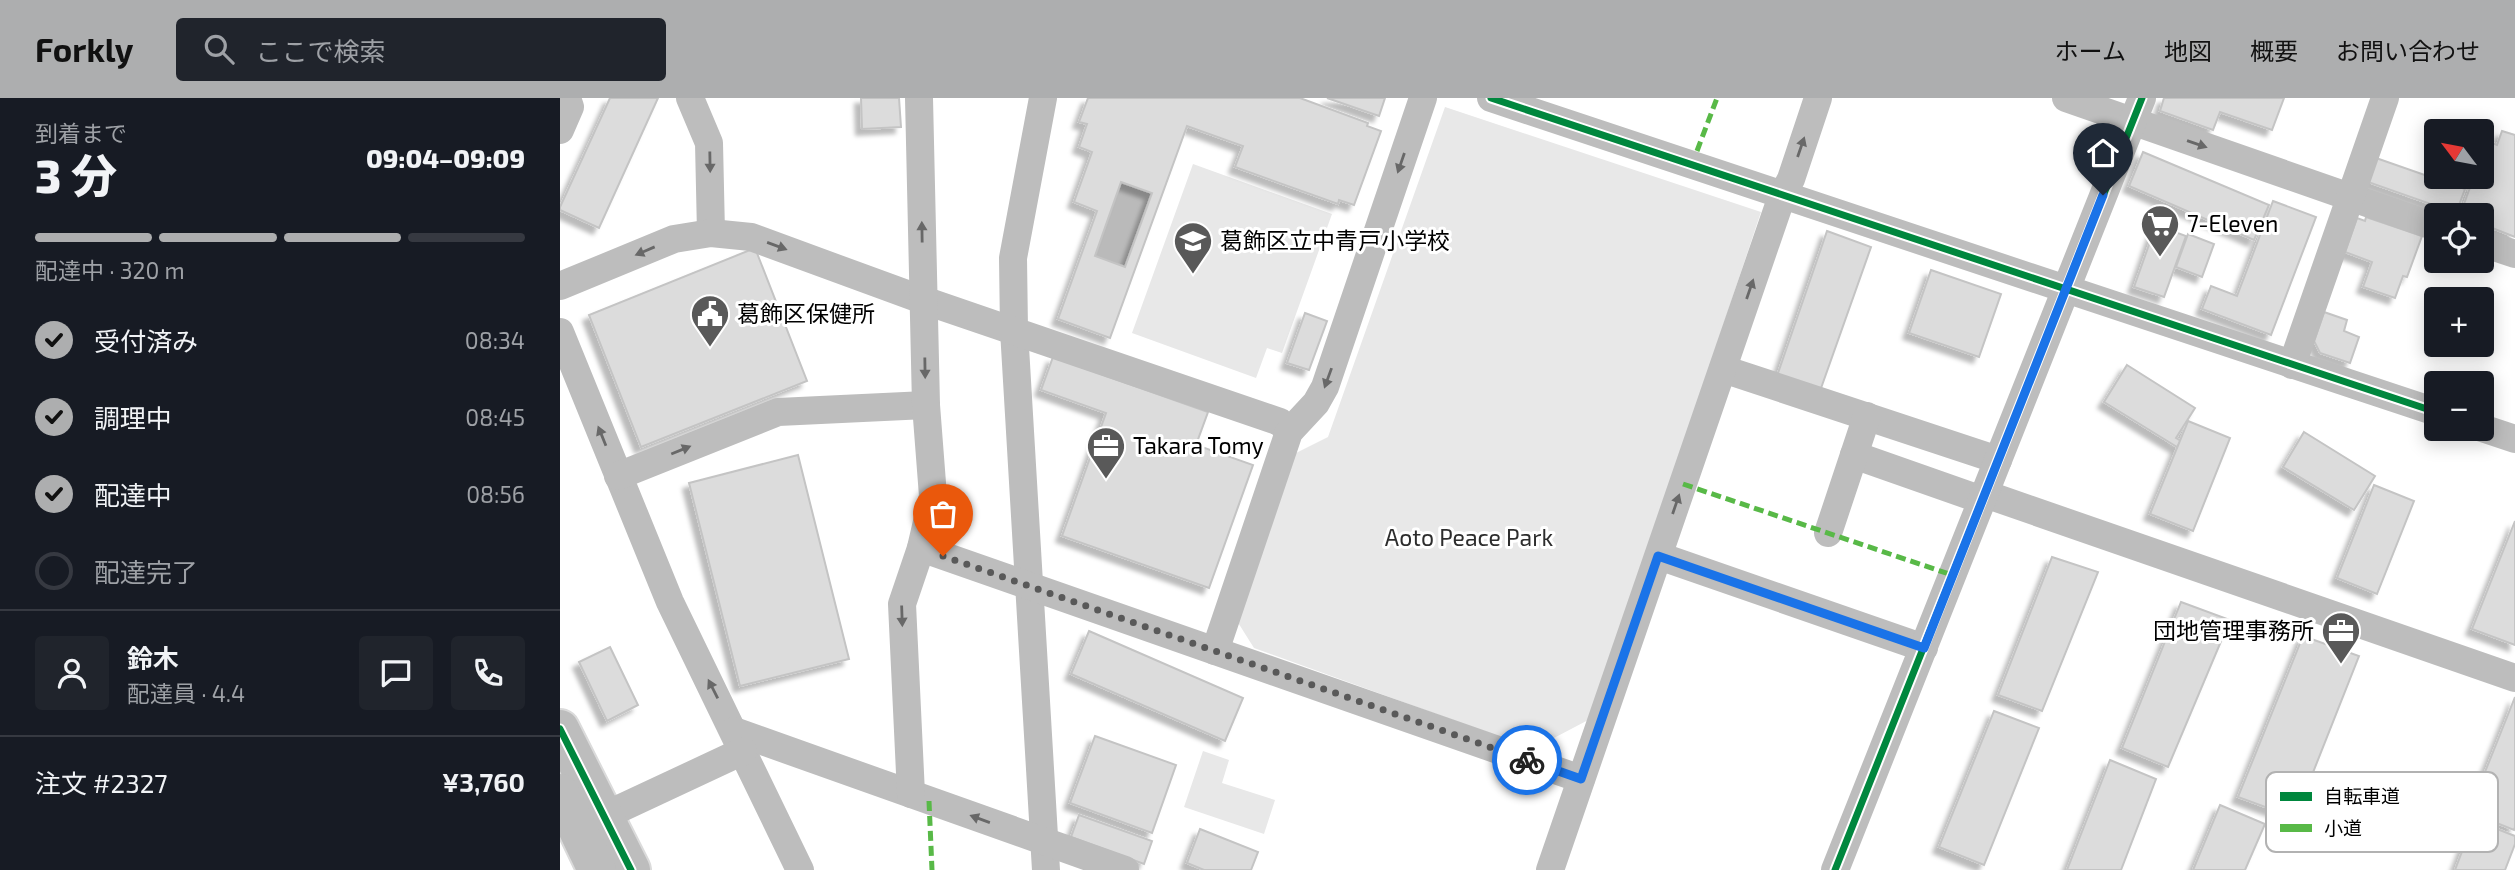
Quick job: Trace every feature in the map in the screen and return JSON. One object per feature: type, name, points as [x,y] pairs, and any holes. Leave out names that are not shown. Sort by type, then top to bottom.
[{"type":"highway","points":[[560,729],[581,829],[631,870]]},
{"type":"highway","points":[[560,793],[581,829],[597,870]]},
{"type":"street","points":[[560,130],[570,107],[566,98]]},
{"type":"street","points":[[690,98],[709,143],[711,233]]},
{"type":"street","points":[[911,794],[902,604],[921,548],[933,496],[926,405],[919,98]]},
{"type":"street","points":[[1043,98],[1013,258],[1014,330],[1046,870]]},
{"type":"street","points":[[1215,652],[1289,432],[1316,403],[1325,387],[1423,98]]},
{"type":"street","points":[[1492,98],[2424,408]]},
{"type":"street","points":[[1550,870],[1818,98]]},
{"type":"street","points":[[2066,98],[2138,110],[2350,197],[2424,223]]},
{"type":"street","points":[[2292,365],[2385,98]]},
{"type":"street","points":[[1835,870],[2138,110]]},
{"type":"street","points":[[560,286],[674,239],[711,233],[751,237],[923,300],[1280,422],[1289,432]]},
{"type":"street","points":[[2494,247],[2515,254]]},
{"type":"street","points":[[560,332],[670,602],[800,870]]},
{"type":"street","points":[[1723,369],[1998,460]]},
{"type":"street","points":[[618,476],[778,412],[926,405]]},
{"type":"street","points":[[1828,533],[1867,415]]},
{"type":"street","points":[[2494,432],[2515,439]]},
{"type":"street","points":[[1854,455],[2515,678]]},
{"type":"street","points":[[921,548],[1581,779]]},
{"type":"street","points":[[1658,556],[1924,648]]},
{"type":"street","points":[[581,829],[738,741],[911,794],[1125,870]]},
{"type":"green space","name":"Aoto Peace Park","points":[[1445,107],[1761,212],[1592,718],[1533,749],[1254,648],[1237,621],[1294,454],[1328,437]]},
{"type":"green space","points":[[1193,164],[1332,214],[1282,353],[1267,348],[1256,378],[1132,333]]},
{"type":"green space","points":[[1203,751],[1229,760],[1222,783],[1275,800],[1264,834],[1184,807]]},
{"type":"shaded area","points":[[1121,182],[1152,193],[1125,267],[1095,256]]},
{"type":"building","points":[[610,98],[658,98],[599,228],[560,210],[560,207]]},
{"type":"building","points":[[861,98],[899,98],[901,127],[862,129]]},
{"type":"building","points":[[1088,98],[1300,98],[1368,123],[1367,126],[1381,131],[1354,205],[1339,200],[1338,204],[1235,167],[1243,146],[1187,126],[1110,338],[1058,319],[1097,211],[1074,202],[1092,152],[1079,147],[1087,124],[1079,122]],"holes":[[[1121,182],[1152,193],[1125,267],[1095,256]]]},
{"type":"building","points":[[1327,98],[1385,98],[1379,116]]},
{"type":"building","points":[[2164,98],[2284,98],[2272,130],[2220,112],[2213,130],[2160,111]]},
{"type":"building","points":[[2502,131],[2515,135],[2515,237],[2494,229],[2494,203],[2464,203],[2469,189],[2494,189],[2494,144],[2497,145]]},
{"type":"building","points":[[2143,152],[2269,205],[2254,240],[2129,186]]},
{"type":"building","points":[[2376,158],[2424,175],[2424,189],[2465,189],[2460,203],[2428,203],[2368,182]]},
{"type":"building","points":[[2273,201],[2316,217],[2271,335],[2202,309],[2211,286],[2237,296]]},
{"type":"building","points":[[2366,217],[2422,236],[2407,277],[2403,276],[2395,298],[2363,287],[2372,262],[2345,252],[2357,218],[2365,221]]},
{"type":"building","points":[[2156,225],[2186,236],[2164,297],[2134,287]]},
{"type":"building","points":[[1827,231],[1871,247],[1820,391],[1777,376]]},
{"type":"building","points":[[2188,234],[2214,244],[2202,277],[2176,267]]},
{"type":"building","points":[[755,248],[807,381],[641,447],[589,315]]},
{"type":"building","points":[[1931,270],[2001,294],[1979,357],[1909,333]]},
{"type":"building","points":[[2324,312],[2347,320],[2344,331],[2359,337],[2350,363],[2320,353],[2314,341]]},
{"type":"building","points":[[1305,313],[1327,321],[1309,370],[1287,363]]},
{"type":"building","points":[[1053,357],[1208,412],[1196,445],[1253,465],[1209,588],[1062,536],[1106,413],[1041,390]]},
{"type":"building","points":[[2127,365],[2195,408],[2176,438],[2181,441],[2177,447],[2104,402]]},
{"type":"building","points":[[2188,421],[2230,438],[2193,531],[2150,514]]},
{"type":"building","points":[[2304,432],[2375,476],[2354,510],[2283,467]]},
{"type":"building","points":[[798,455],[849,659],[740,686],[689,483]]},
{"type":"building","points":[[2374,485],[2414,501],[2377,594],[2337,578]]},
{"type":"building","points":[[2515,521],[2515,645],[2472,629]]},
{"type":"building","points":[[2052,557],[2098,572],[2042,711],[1998,695]]},
{"type":"building","points":[[2181,602],[2230,620],[2168,767],[2122,748]]},
{"type":"building","points":[[1089,631],[1243,698],[1225,741],[1071,674]]},
{"type":"building","points":[[2303,636],[2359,656],[2313,772],[2266,772],[2266,807],[2238,797]]},
{"type":"building","points":[[610,647],[638,705],[607,721],[579,662]]},
{"type":"building","points":[[2515,697],[2514,830],[2498,824],[2498,772],[2485,772]]},
{"type":"building","points":[[1994,711],[2039,728],[1984,865],[1939,847]]},
{"type":"building","points":[[1095,736],[1176,765],[1152,833],[1070,803]]},
{"type":"building","points":[[2110,760],[2156,779],[2121,870],[2067,870]]},
{"type":"building","points":[[2220,805],[2265,824],[2245,870],[2193,870]]},
{"type":"building","points":[[1079,815],[1152,841],[1144,864],[1071,837]]},
{"type":"building","points":[[1200,829],[1258,852],[1251,870],[1204,870],[1187,863]]},
{"type":"building","points":[[2498,829],[2515,836],[2515,844],[2505,870],[2455,870],[2462,852],[2498,852]]},
{"type":"marked path","points":[[1697,151],[1717,98]]},
{"type":"marked path","points":[[1683,484],[1952,575]]},
{"type":"marked path","points":[[929,801],[932,870]]},
{"type":"cycle path","points":[[1491,98],[2424,408]]},
{"type":"cycle path","points":[[1835,870],[2142,98]]},
{"type":"cycle path","points":[[560,729],[631,870]]},
{"type":"way so far","points":[[943,556],[1527,760]]},
{"type":"place","name":"7-Eleven","points":[[2160,258]]},
{"type":"place","name":"葛飾区立中青戸小学校","points":[[1193,275]]},
{"type":"place","name":"葛飾区保健所","points":[[710,348]]},
{"type":"place","name":"Takara Tomy","points":[[1106,480]]},
{"type":"place","name":"団地管理事務所","points":[[2341,665]]},
{"type":"route","points":[[1527,760],[1581,779],[1658,556],[1924,648],[2103,195]]}]
